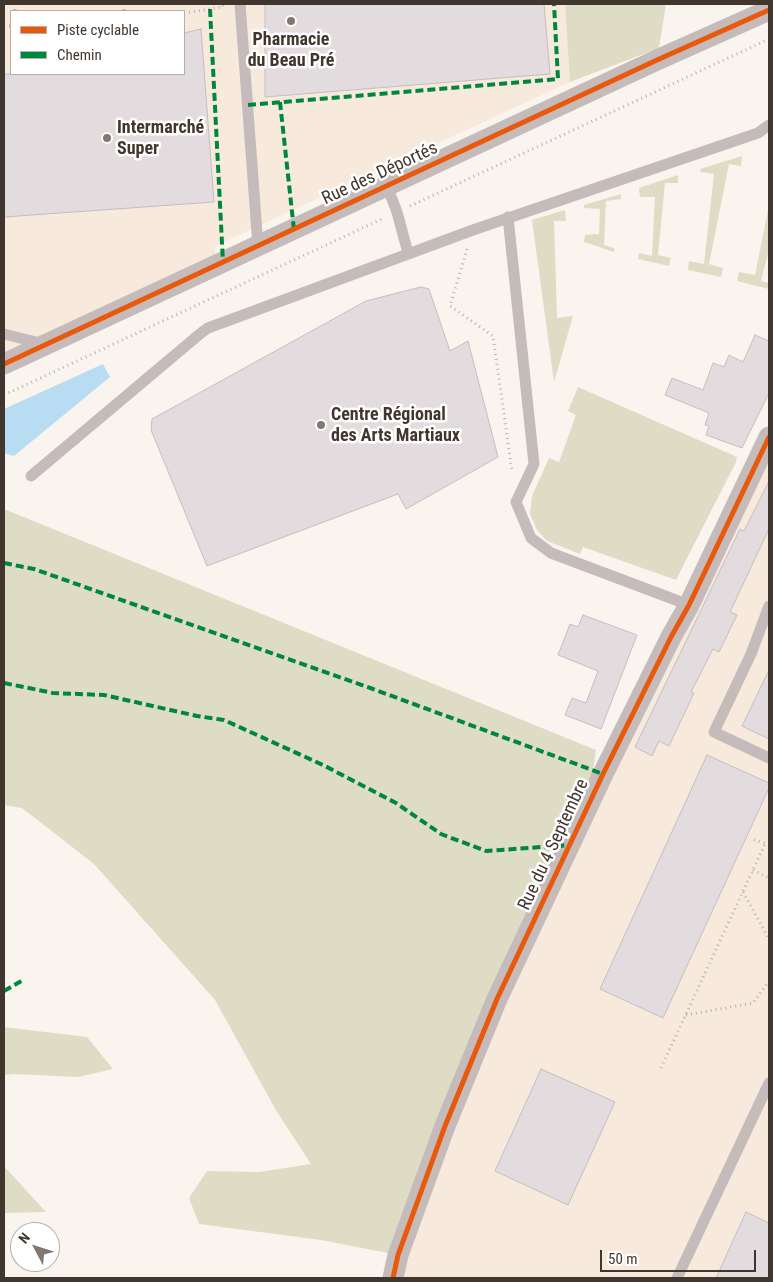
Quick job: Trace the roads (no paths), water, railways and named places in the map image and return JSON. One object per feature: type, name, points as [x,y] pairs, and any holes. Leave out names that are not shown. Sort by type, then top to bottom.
[{"type":"street","name":"Rue des Déportés","points":[[4,364],[648,64],[769,10]]},
{"type":"street","name":"Rue du 4 Septembre","points":[[393,1278],[398,1255],[445,1126],[497,999],[603,774],[689,604],[769,437]]},
{"type":"lane","points":[[240,4],[258,246]]},
{"type":"lane","points":[[31,476],[208,328],[508,217],[758,134],[769,125]]},
{"type":"lane","points":[[387,186],[397,212],[408,253]]},
{"type":"lane","points":[[508,217],[534,464],[516,502],[531,538],[551,553],[689,604]]},
{"type":"lane","points":[[4,334],[46,344]]},
{"type":"lane","points":[[769,606],[751,654],[714,732],[769,758]]},
{"type":"lane","points":[[677,1278],[769,1083]]},
{"type":"water","points":[[103,364],[110,377],[14,456],[4,453],[4,409]]},
{"type":"place","name":"Pharmacie du Beau Pré","points":[[291,21]]},
{"type":"place","name":"Intermarché Super","points":[[107,138]]},
{"type":"place","name":"Centre Régional des Arts Martiaux","points":[[321,425]]}]
